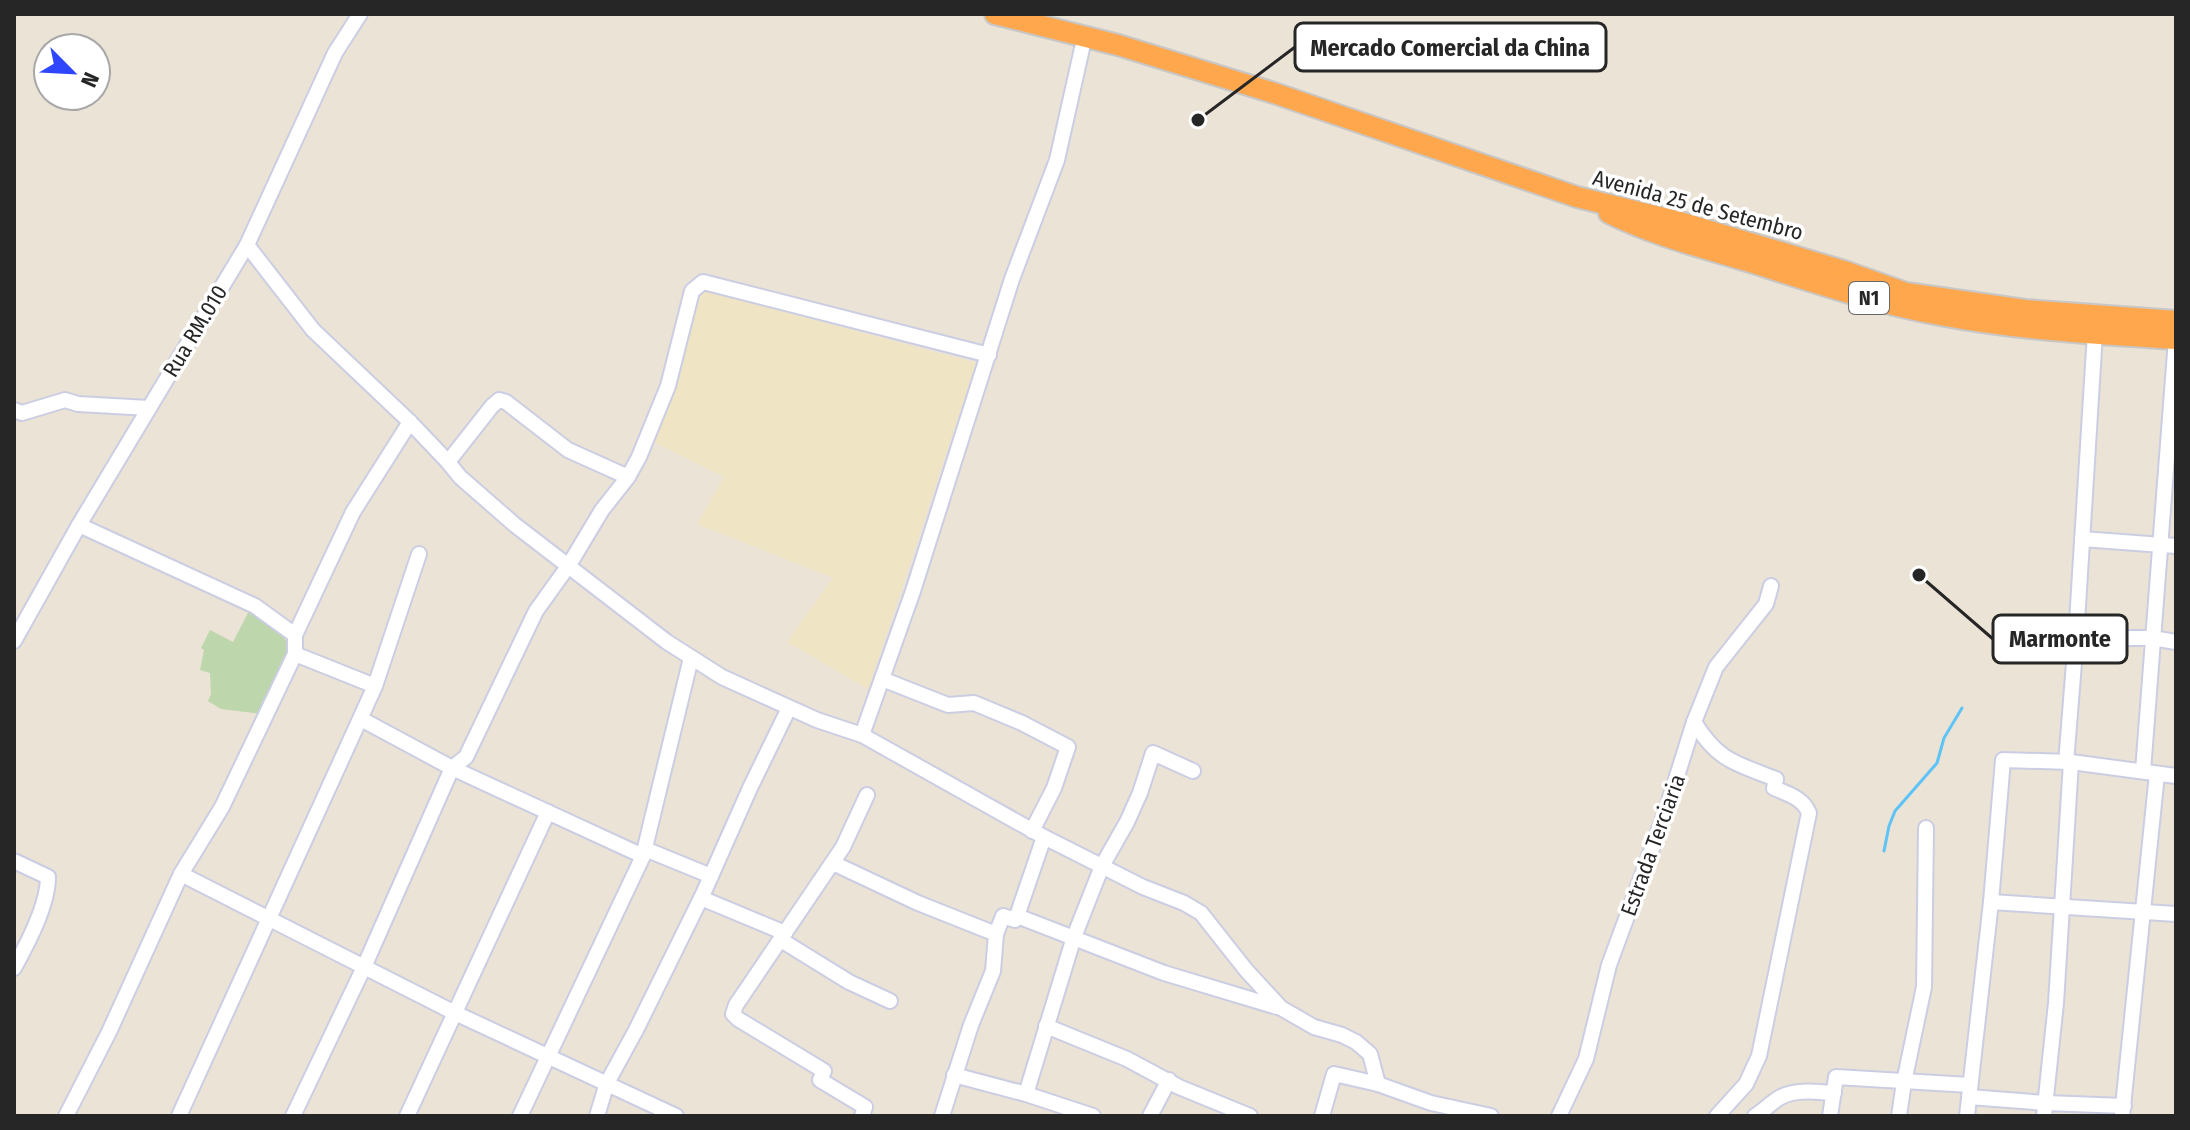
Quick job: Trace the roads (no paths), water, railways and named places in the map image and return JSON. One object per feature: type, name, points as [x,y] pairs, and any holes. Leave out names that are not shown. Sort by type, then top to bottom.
[{"type":"highway","name":"N1","points":[[995,14],[1085,35],[1274,93],[1577,197]]},
{"type":"highway","name":"Avenida 25 de Setembro","points":[[1577,197],[1680,222],[1844,271],[1906,293],[2025,310],[2176,321]]},
{"type":"highway","name":"Avenida 25 de Setembro","points":[[1577,197],[1638,227],[1884,303],[2025,328],[2176,339]]},
{"type":"street","name":"Rua RM.010","points":[[14,641],[79,525],[247,245],[335,53],[360,14]]},
{"type":"street","points":[[862,735],[913,591],[1012,279],[1057,160],[1085,35]]},
{"type":"street","points":[[247,245],[313,330],[410,422],[460,477],[675,648],[722,677],[817,720],[862,735],[1038,834],[1201,913],[1281,1008]]},
{"type":"street","points":[[293,1116],[364,967],[452,768],[466,757],[536,611],[639,457],[668,386],[692,291],[703,282],[989,355]]},
{"type":"street","points":[[2045,1110],[2063,906],[2068,762],[2095,333]]},
{"type":"street","points":[[1830,1116],[1836,1077],[1969,1091],[2045,1110],[2123,1111],[2144,913],[2152,638],[2169,545],[2176,339]]},
{"type":"street","points":[[14,410],[22,413],[65,400],[78,404],[149,408]]},
{"type":"street","points":[[448,462],[499,400],[506,402],[568,450],[628,477]]},
{"type":"street","points":[[66,1116],[120,1008],[181,874],[222,807],[295,654],[295,635],[353,512],[410,422]]},
{"type":"street","points":[[79,525],[255,606],[295,635]]},
{"type":"street","points":[[2082,539],[2169,545]]},
{"type":"street","points":[[179,1116],[361,719],[419,554]]},
{"type":"street","name":"Estrada Terciaria","points":[[1559,1116],[1586,1059],[1609,965],[1716,667],[1766,604],[1771,586]]},
{"type":"street","points":[[2076,638],[2152,638],[2176,642]]},
{"type":"street","points":[[295,654],[375,686]]},
{"type":"street","points":[[520,1116],[644,852],[696,661]]},
{"type":"street","points":[[882,679],[948,705],[974,703],[1068,747],[1038,834],[1017,916],[1015,920],[1003,916],[996,934],[993,971],[971,1025],[942,1116]]},
{"type":"street","points":[[597,1116],[607,1083],[701,898],[789,708]]},
{"type":"street","points":[[361,719],[452,768],[548,812],[711,876]]},
{"type":"street","points":[[1694,722],[1718,753],[1776,779],[1774,788],[1797,798],[1809,813],[1759,1056],[1746,1084],[1726,1114]]},
{"type":"street","points":[[1026,1094],[1074,937],[1102,866],[1140,793],[1153,753],[1193,771]]},
{"type":"street","points":[[1967,1116],[2003,760],[2068,762],[2176,776]]},
{"type":"street","points":[[862,1116],[865,1107],[820,1080],[824,1071],[733,1014],[843,847],[867,795]]},
{"type":"street","points":[[407,1116],[548,812]]},
{"type":"street","points":[[1899,1116],[1924,987],[1926,828]]},
{"type":"street","points":[[14,861],[48,877],[48,889],[41,909],[14,968]]},
{"type":"street","points":[[833,863],[918,903],[996,934]]},
{"type":"street","points":[[181,874],[455,1013],[676,1116]]},
{"type":"street","points":[[701,898],[783,936],[849,982],[890,1001]]},
{"type":"street","points":[[1991,902],[2176,914]]},
{"type":"street","points":[[1017,916],[1164,973],[1281,1008],[1314,1027],[1342,1035],[1370,1054],[1378,1084]]},
{"type":"street","points":[[1046,1026],[1127,1059],[1179,1087],[1250,1116]]},
{"type":"street","points":[[1322,1116],[1334,1074],[1378,1084],[1431,1103],[1491,1116]]},
{"type":"street","points":[[954,1075],[1093,1116]]},
{"type":"street","points":[[1150,1116],[1169,1080]]},
{"type":"street","points":[[1755,1116],[1785,1095],[1834,1093]]},
{"type":"waterway","points":[[1884,851],[1895,811],[1937,763],[1944,738],[1962,708]]},
{"type":"place","name":"Mercado Comercial da China","points":[[1198,120]]},
{"type":"place","name":"Marmonte","points":[[1919,575]]}]
